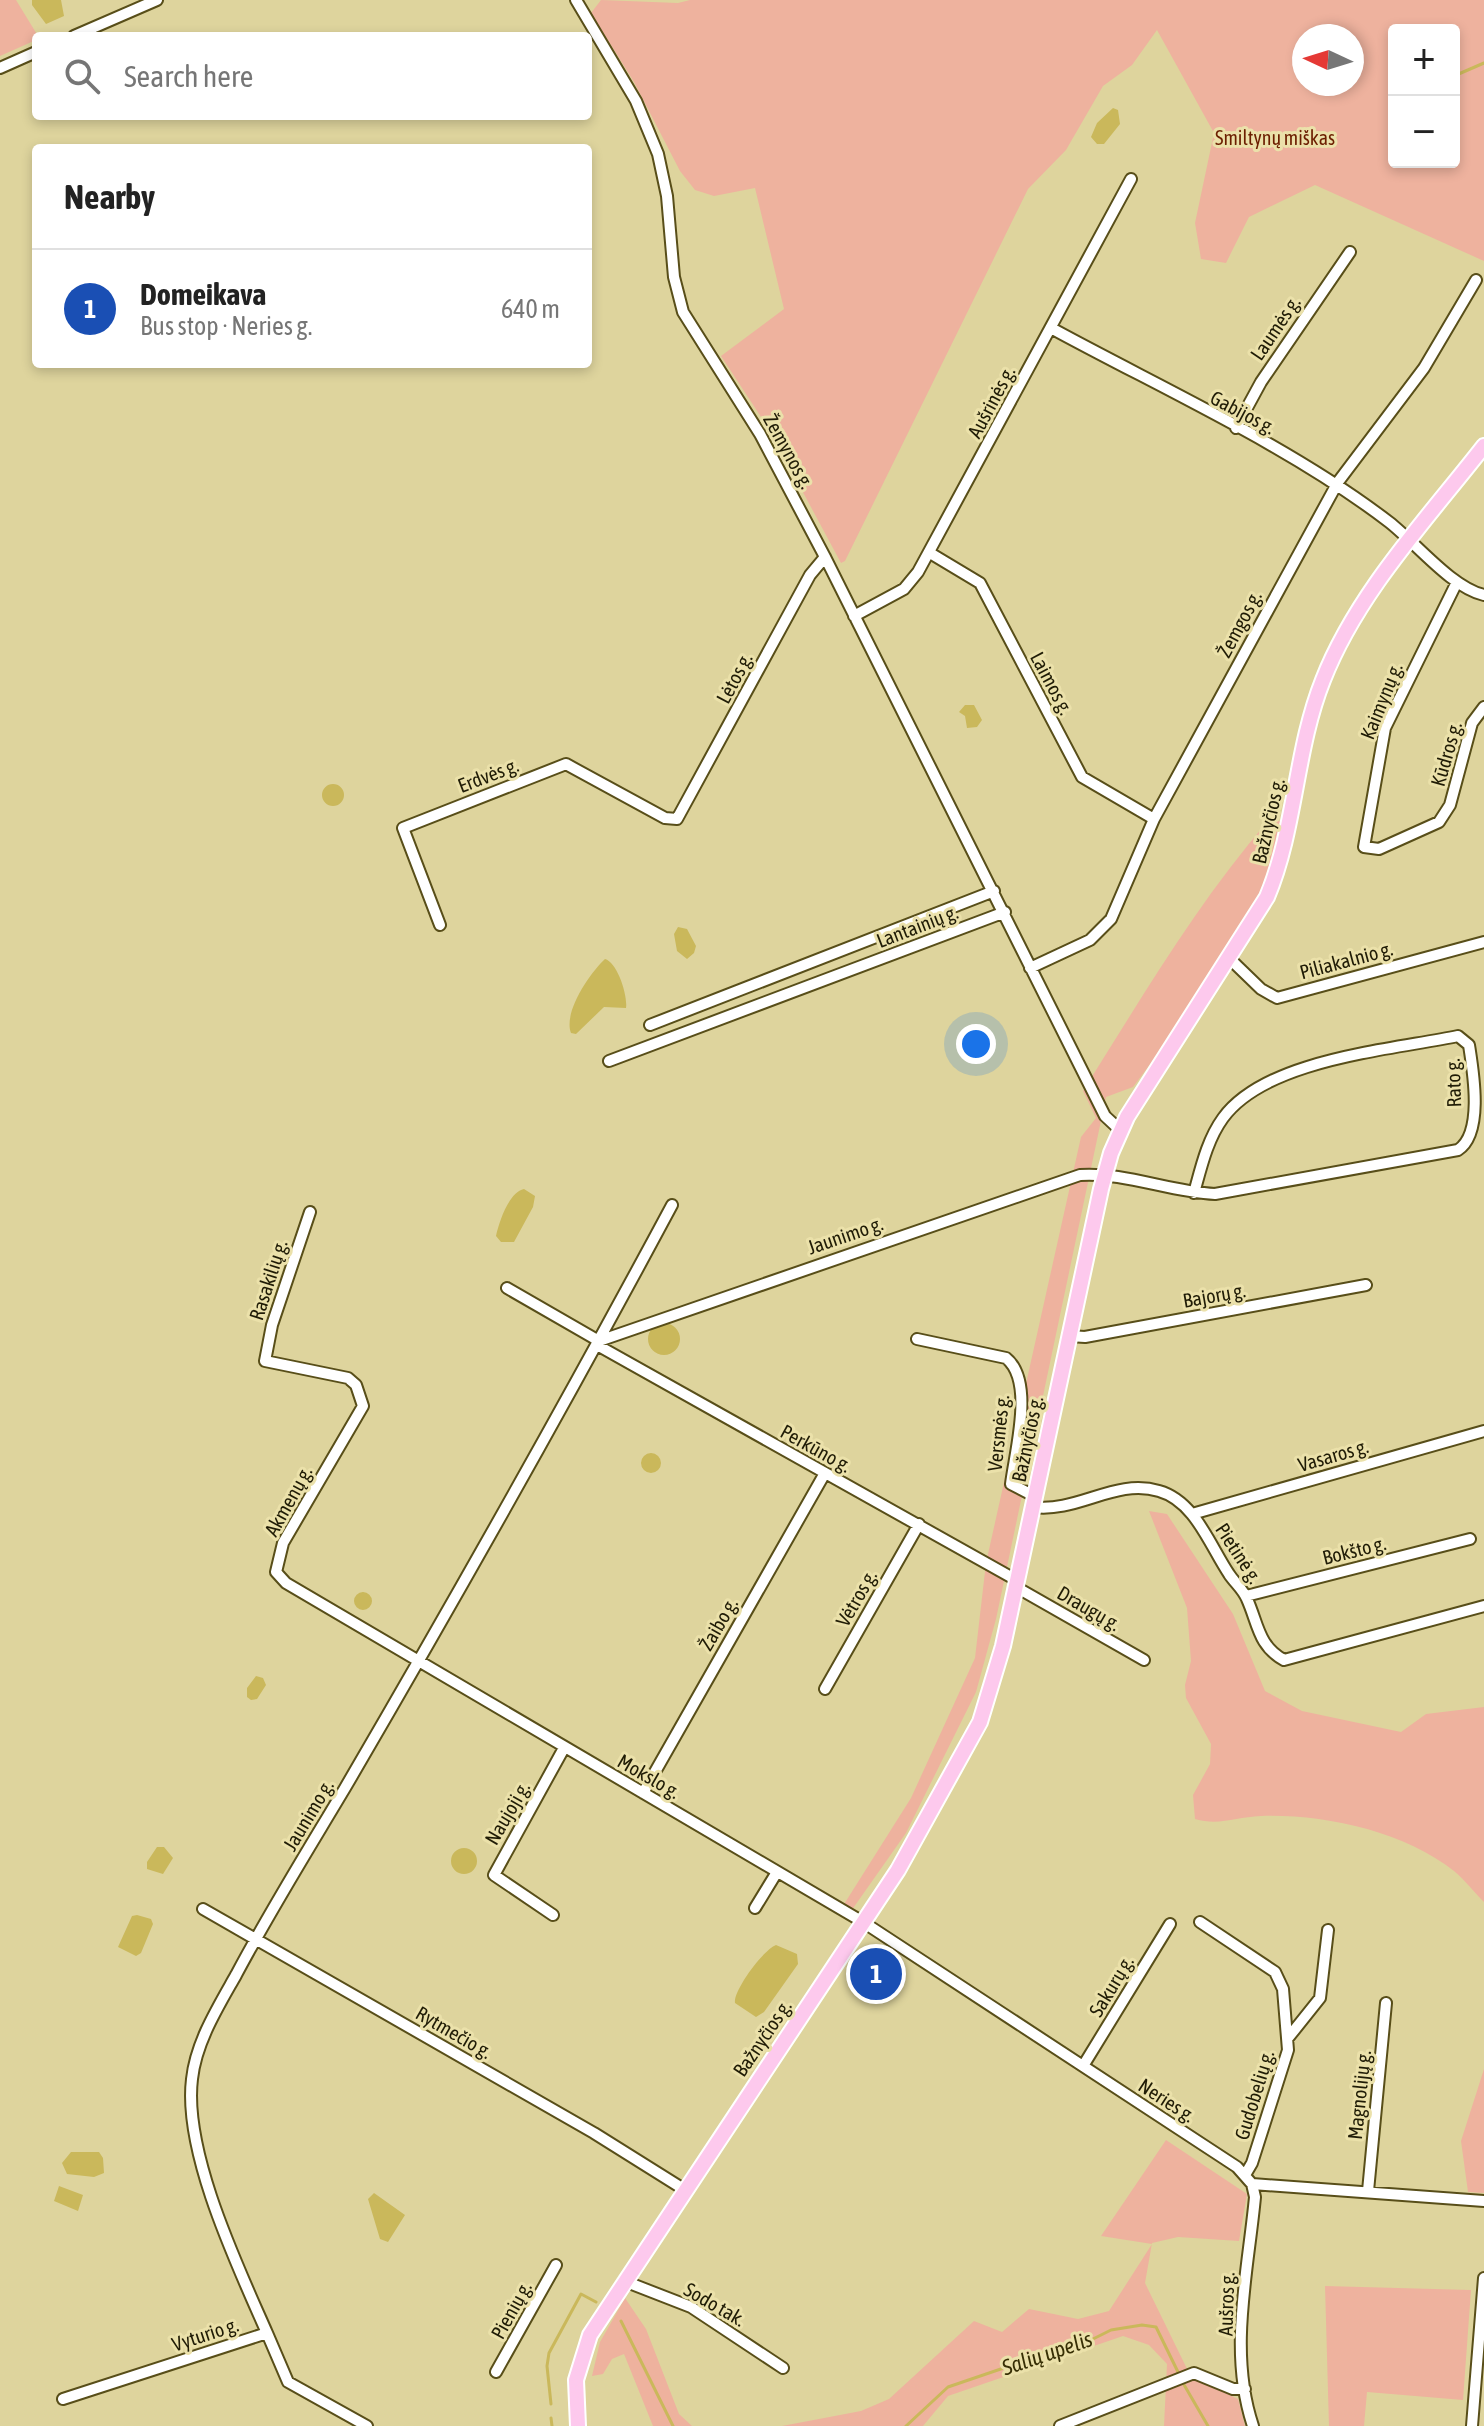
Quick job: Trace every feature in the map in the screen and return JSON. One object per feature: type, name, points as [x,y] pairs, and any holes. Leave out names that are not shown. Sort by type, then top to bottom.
[{"type":"main road","name":"Bažnyčios g.","points":[[578,2426],[575,2393],[580,2357],[590,2335],[921,1831],[980,1722],[997,1673],[1105,1176],[1120,1130],[1230,959],[1275,879],[1310,719],[1327,669],[1364,604],[1484,446]]},
{"type":"street","points":[[83,32],[157,0]]},
{"type":"street","name":"Žemynos g.","points":[[576,0],[630,91],[658,154],[667,196],[674,277],[683,312],[760,434],[1005,912]]},
{"type":"street","points":[[0,68],[32,54]]},
{"type":"street","name":"Aušrinės g.","points":[[854,616],[904,589],[930,553],[1131,179]]},
{"type":"street","name":"Laumės g.","points":[[1236,428],[1261,382],[1350,252]]},
{"type":"street","name":"Žemgos g.","points":[[1030,968],[1090,940],[1111,919],[1154,819],[1338,482],[1424,368],[1476,280]]},
{"type":"street","name":"Gabijos g.","points":[[1051,328],[1338,482],[1411,539],[1457,582],[1484,596]]},
{"type":"street","name":"Laimos g.","points":[[930,553],[980,583],[1082,777],[1154,819]]},
{"type":"street","name":"Lėtos g.","points":[[677,819],[810,575],[825,557]]},
{"type":"street","name":"Kaimynų g.","points":[[1405,838],[1379,849],[1364,847],[1378,756],[1392,714],[1457,582]]},
{"type":"street","name":"Kūdros g.","points":[[1405,838],[1439,822],[1450,805],[1472,723],[1484,707]]},
{"type":"street","name":"Erdvės g.","points":[[440,925],[403,828],[566,764],[665,818],[677,819]]},
{"type":"street","points":[[650,1025],[994,891]]},
{"type":"street","points":[[1005,912],[1105,1116],[1120,1130]]},
{"type":"street","name":"Lantainių g.","points":[[609,1061],[1005,912]]},
{"type":"street","name":"Piliakalnio g.","points":[[1230,959],[1261,989],[1277,998],[1484,942]]},
{"type":"street","name":"Rato g.","points":[[1105,1176],[1194,1193],[1235,1192],[1458,1150],[1469,1139],[1472,1129],[1475,1085],[1469,1045],[1458,1036],[1307,1067],[1270,1083],[1246,1096],[1223,1118],[1205,1153],[1194,1193]]},
{"type":"street","name":"Jaunimo g.","points":[[598,1343],[1067,1178],[1105,1176]]},
{"type":"street","name":"Jaunimo g.","points":[[267,2333],[223,2233],[197,2139],[191,2100],[194,2065],[211,2020],[255,1939],[598,1343],[672,1205]]},
{"type":"street","name":"Rasakilių g.","points":[[265,1361],[272,1325],[310,1212]]},
{"type":"street","name":"Bajorų g.","points":[[1069,1336],[1085,1337],[1366,1285]]},
{"type":"street","name":"Perkūno g.","points":[[507,1288],[598,1343],[919,1524],[1017,1584]]},
{"type":"street","name":"Versmės g.","points":[[917,1339],[1006,1358],[1015,1365],[1022,1395],[1011,1484],[1034,1502]]},
{"type":"street","name":"Akmenų g.","points":[[265,1361],[348,1378],[356,1385],[363,1406],[283,1543],[276,1572],[299,1592],[417,1661]]},
{"type":"street","name":"Vasaros g.","points":[[1192,1514],[1484,1431]]},
{"type":"street","name":"Žaibo g.","points":[[643,1793],[825,1473]]},
{"type":"street","name":"Pietinė g.","points":[[1034,1502],[1063,1506],[1128,1486],[1162,1491],[1192,1514],[1246,1596],[1261,1640],[1271,1653],[1284,1660],[1484,1606]]},
{"type":"street","name":"Vėtros g.","points":[[825,1689],[919,1524]]},
{"type":"street","name":"Bokšto g.","points":[[1246,1596],[1470,1539]]},
{"type":"street","name":"Draugų g.","points":[[1017,1584],[1144,1660]]},
{"type":"street","name":"Mokslo g.","points":[[417,1661],[863,1922]]},
{"type":"street","name":"Naujoji g.","points":[[553,1915],[494,1875],[564,1748]]},
{"type":"street","points":[[755,1908],[777,1872]]},
{"type":"street","name":"Rytmečio g.","points":[[203,1909],[594,2133],[685,2190]]},
{"type":"street","name":"Neries g.","points":[[863,1922],[1083,2066],[1248,2180]]},
{"type":"street","name":"Gudobelių g.","points":[[1200,1922],[1275,1972],[1283,1989],[1288,2038],[1283,2071],[1248,2180]]},
{"type":"street","name":"Sakurų g.","points":[[1083,2066],[1170,1924]]},
{"type":"street","points":[[1288,2038],[1320,1998],[1328,1930]]},
{"type":"street","name":"Magnolijų g.","points":[[1368,2191],[1386,2003]]},
{"type":"street","points":[[1248,2180],[1484,2201]]},
{"type":"street","name":"Aušros g.","points":[[1248,2180],[1253,2216],[1242,2294],[1245,2389],[1253,2426]]},
{"type":"street","name":"Pienių g.","points":[[496,2372],[556,2265]]},
{"type":"street","points":[[1472,2426],[1484,2278]]},
{"type":"street","name":"Sodo tak.","points":[[624,2281],[691,2307],[783,2368]]},
{"type":"street","name":"Vyturio g.","points":[[63,2399],[267,2333],[288,2382],[367,2426]]},
{"type":"street","points":[[1060,2426],[1175,2379],[1199,2374],[1233,2389],[1245,2389]]},
{"type":"green space","points":[[0,0],[16,0],[36,32],[32,32],[32,42],[0,56]]},
{"type":"green space","name":"Smiltynų miškas","points":[[601,0],[678,3],[690,0],[1484,0],[1484,261],[1315,185],[1249,217],[1226,263],[1201,259],[1195,223],[1214,133],[1157,30],[1132,65],[1103,86],[1066,150],[1028,189],[845,561],[841,563],[769,429],[721,356],[784,309],[755,188],[714,196],[695,190],[680,171],[634,82],[591,13]]},
{"type":"green space","points":[[1268,821],[1282,821],[1275,860],[1261,894],[1177,1028],[1133,1087],[1106,1097],[996,1619],[976,1692],[906,1833],[849,1914],[841,1909],[911,1798],[975,1658],[986,1563],[1081,1137],[1096,1118],[1083,1091],[1194,918]]},
{"type":"green space","points":[[1149,1511],[1167,1514],[1233,1614],[1265,1691],[1302,1711],[1401,1732],[1426,1714],[1484,1707],[1484,1902],[1458,1875],[1434,1857],[1387,1835],[1311,1818],[1195,1819],[1193,1795],[1210,1764],[1211,1744],[1186,1698],[1185,1685],[1191,1661],[1187,1608]]},
{"type":"green space","points":[[1484,2069],[1484,2193],[1468,2192],[1461,2141]]},
{"type":"green space","points":[[1166,2140],[1247,2194],[1239,2241],[1178,2237],[1152,2244],[1101,2236]]},
{"type":"green space","points":[[1152,2244],[1145,2283],[1191,2377],[1238,2399],[1245,2426],[1164,2426],[1167,2364],[1149,2345],[1123,2336],[948,2396],[923,2426],[782,2426],[861,2411],[889,2399],[974,2321],[1002,2332],[1029,2309],[1078,2319],[1109,2311]]},
{"type":"green space","points":[[1325,2286],[1471,2290],[1463,2400],[1367,2392],[1364,2426],[1329,2426]]},
{"type":"green space","points":[[625,2298],[646,2329],[679,2414],[692,2426],[653,2426],[624,2354],[612,2359],[603,2374],[592,2376],[600,2342]]},
{"type":"shaded area","points":[[32,0],[61,0],[64,16],[46,24],[32,5]]},
{"type":"shaded area","points":[[1113,108],[1118,110],[1120,124],[1104,144],[1097,144],[1091,137],[1097,123]]},
{"type":"shaded area","points":[[965,705],[974,705],[982,720],[977,727],[967,728],[965,716],[959,712]]},
{"type":"shaded area","points":[[333,784],[341,787],[344,795],[341,803],[333,806],[325,803],[322,795],[325,787]]},
{"type":"shaded area","points":[[678,927],[687,929],[696,946],[687,959],[677,951],[674,934]]},
{"type":"shaded area","points":[[605,959],[614,966],[621,980],[626,1008],[604,1007],[576,1034],[571,1033],[574,1004]]},
{"type":"shaded area","points":[[524,1189],[535,1196],[533,1207],[514,1242],[501,1242],[496,1236],[502,1216],[509,1201]]},
{"type":"shaded area","points":[[664,1323],[675,1328],[680,1339],[675,1350],[664,1355],[653,1350],[648,1339],[653,1328]]},
{"type":"shaded area","points":[[651,1453],[658,1456],[661,1463],[658,1470],[651,1473],[644,1470],[641,1463],[644,1456]]},
{"type":"shaded area","points":[[363,1592],[372,1601],[363,1610],[354,1601]]},
{"type":"shaded area","points":[[256,1676],[263,1678],[266,1685],[257,1699],[251,1700],[247,1697],[247,1688]]},
{"type":"shaded area","points":[[157,1847],[164,1847],[173,1858],[163,1874],[147,1869],[147,1862]]},
{"type":"shaded area","points":[[464,1848],[473,1852],[477,1861],[473,1870],[464,1874],[455,1870],[451,1861],[455,1852]]},
{"type":"shaded area","points":[[132,1916],[151,1919],[153,1924],[141,1953],[136,1956],[118,1947]]},
{"type":"shaded area","points":[[776,1945],[797,1954],[798,1964],[764,2012],[756,2017],[735,2003],[736,1997],[757,1962]]},
{"type":"shaded area","points":[[71,2152],[99,2152],[103,2158],[104,2173],[94,2177],[67,2174],[62,2163]]},
{"type":"shaded area","points":[[59,2186],[83,2195],[78,2211],[54,2201]]},
{"type":"shaded area","points":[[374,2193],[405,2215],[388,2242],[380,2239],[368,2199]]},
{"type":"waterway","points":[[1460,73],[1484,63]]},
{"type":"waterway","name":"Salių upelis","points":[[551,2404],[547,2366],[549,2353],[581,2294],[596,2302]]},
{"type":"waterway","name":"Salių upelis","points":[[621,2321],[673,2426]]},
{"type":"waterway","name":"Salių upelis","points":[[906,2426],[948,2387],[1036,2357],[1052,2347],[1091,2340],[1111,2330],[1142,2325],[1156,2327],[1178,2372]]},
{"type":"waterway","name":"Salių upelis","points":[[1183,2383],[1208,2426]]},
{"type":"waterway","name":"Salių upelis","points":[[551,2418],[552,2426]]},
{"type":"place","name":"Domeikava","points":[[876,1974]]}]
